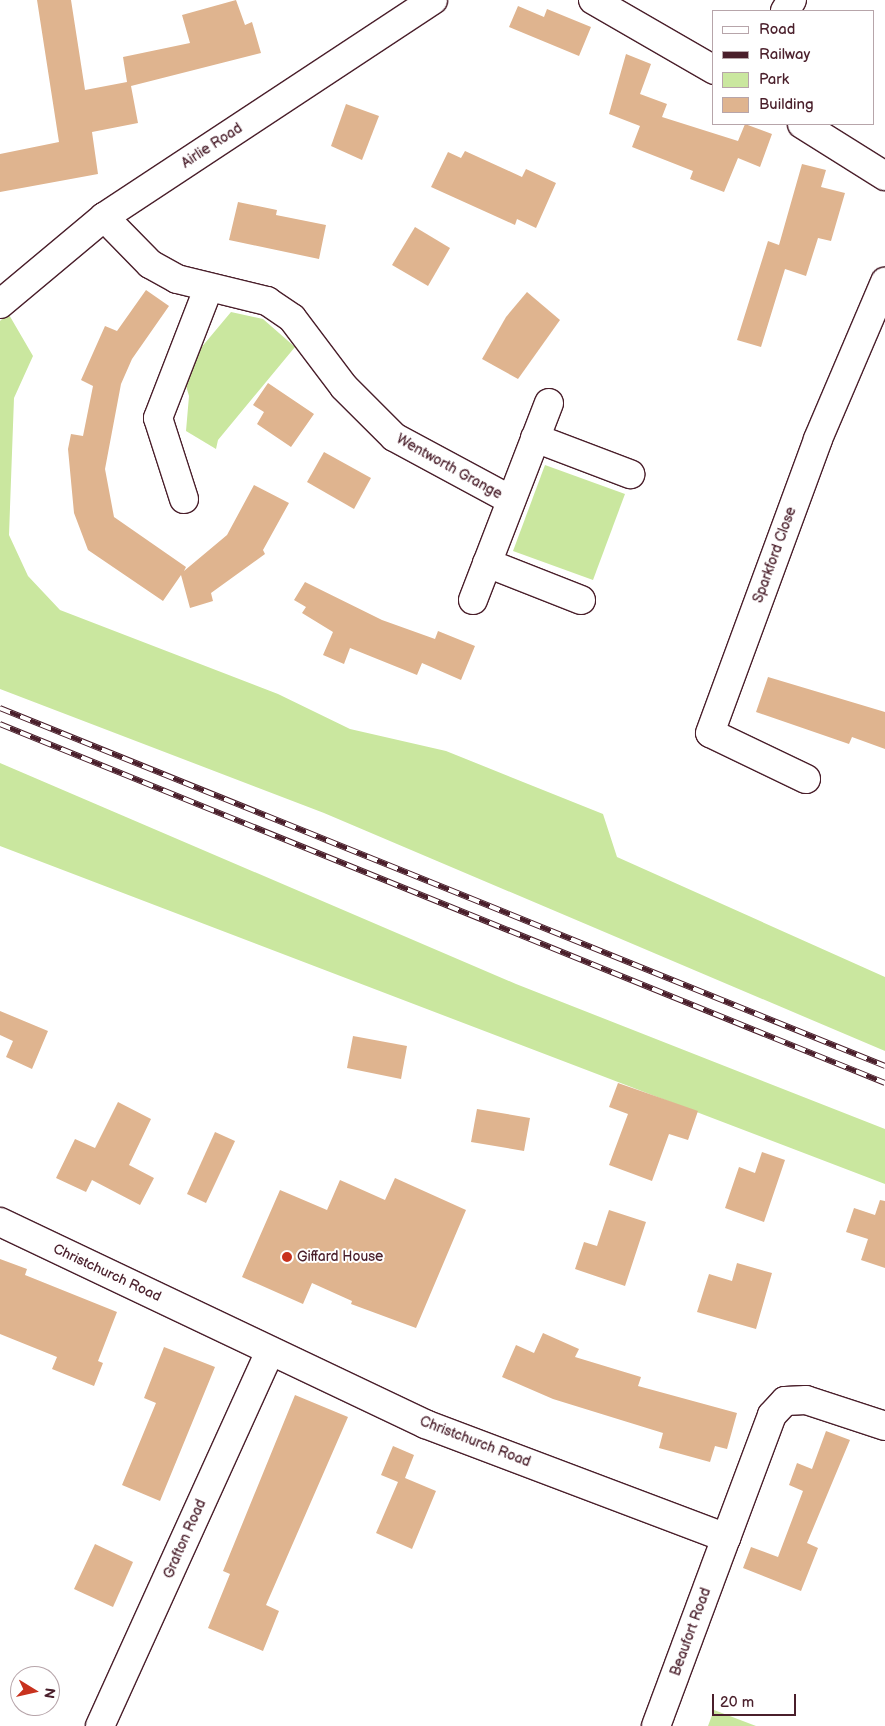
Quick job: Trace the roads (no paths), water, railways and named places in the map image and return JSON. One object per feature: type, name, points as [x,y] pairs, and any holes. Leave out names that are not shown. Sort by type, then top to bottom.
[{"type":"street","name":"Airlie Road","points":[[0,304],[104,217],[433,0]]},
{"type":"street","points":[[592,0],[712,69]]},
{"type":"street","points":[[804,125],[885,176]]},
{"type":"street","name":"Wentworth Grange","points":[[104,217],[150,264],[177,279],[208,289],[267,301],[292,318],[344,387],[394,438],[511,500]]},
{"type":"street","name":"Sparkford Close","points":[[806,779],[710,733],[818,439],[885,282]]},
{"type":"street","points":[[184,499],[158,418],[208,289]]},
{"type":"street","name":"Wentworth Grange","points":[[473,600],[549,403]]},
{"type":"street","points":[[535,438],[630,474]]},
{"type":"street","points":[[487,563],[581,600]]},
{"type":"street","name":"Christchurch Road","points":[[0,1222],[270,1352],[425,1424],[726,1538]]},
{"type":"street","name":"Grafton Road","points":[[100,1726],[270,1352]]},
{"type":"street","points":[[726,1538],[772,1415],[785,1401],[806,1400],[885,1426]]},
{"type":"street","name":"Beaufort Road","points":[[656,1726],[726,1538]]},
{"type":"railway","points":[[0,708],[885,1066]]},
{"type":"railway","points":[[0,724],[885,1083]]},
{"type":"place","name":"Giffard House","points":[[287,1257]]}]
